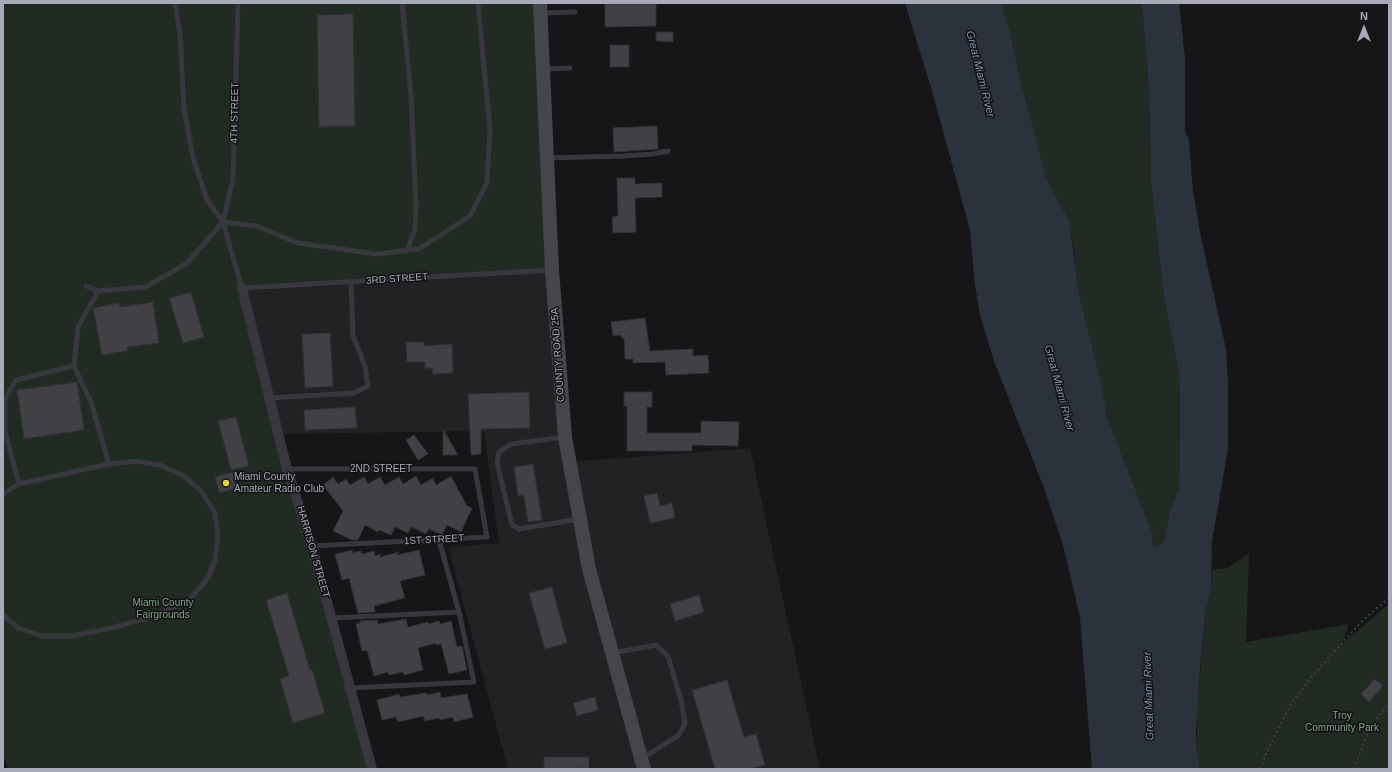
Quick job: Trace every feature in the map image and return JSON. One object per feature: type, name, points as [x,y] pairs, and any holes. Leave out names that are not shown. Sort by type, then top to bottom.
[{"type":"main road","name":"COUNTY ROAD 25A","points":[[540,8],[552,270],[565,437],[589,569],[643,764]]},
{"type":"street","name":"HARRISON STREET","points":[[242,288],[287,469],[312,546],[372,769]]},
{"type":"lane","points":[[175,3],[180,34],[184,109],[193,158],[207,200],[223,222],[242,288]]},
{"type":"lane","name":"4TH STREET","points":[[223,222],[233,179],[238,3]]},
{"type":"lane","points":[[402,3],[411,96],[416,205],[415,229],[407,251]]},
{"type":"lane","points":[[223,222],[256,226],[298,243],[376,254],[419,249],[470,216],[487,183],[490,130],[478,3]]},
{"type":"lane","points":[[540,8],[575,12]]},
{"type":"lane","points":[[543,69],[570,68]]},
{"type":"lane","points":[[547,158],[623,156],[668,151]]},
{"type":"lane","points":[[86,286],[98,291],[146,287],[186,264],[223,222]]},
{"type":"lane","name":"3RD STREET","points":[[242,288],[552,270]]},
{"type":"lane","points":[[270,398],[354,393],[368,386],[365,366],[354,336],[351,282]]},
{"type":"lane","points":[[98,291],[78,327],[74,366],[91,402],[109,464]]},
{"type":"lane","points":[[19,484],[5,432],[5,399],[16,380],[74,366]]},
{"type":"lane","points":[[565,437],[511,444],[499,452],[497,462],[512,525],[519,529],[580,519]]},
{"type":"lane","points":[[3,494],[19,484],[109,464],[136,461],[160,465],[184,476],[201,491],[215,513],[218,537],[215,560],[208,578],[190,599],[158,615],[111,628],[72,636],[42,636],[18,628],[3,615]]},
{"type":"lane","name":"2ND STREET","points":[[287,469],[475,469]]},
{"type":"lane","name":"1ST STREET","points":[[312,546],[487,537],[475,469]]},
{"type":"lane","points":[[351,688],[474,682],[459,612],[438,540]]},
{"type":"lane","points":[[332,618],[459,612]]},
{"type":"lane","points":[[612,653],[656,645],[668,656],[681,700],[685,724],[679,735],[643,764]]},
{"type":"path","points":[[1260,769],[1268,749],[1291,704],[1313,675],[1364,619],[1389,598]]},
{"type":"path","points":[[1354,769],[1370,727],[1389,703]]},
{"type":"shaded area","points":[[552,270],[569,462],[750,448],[820,769],[508,769],[448,547],[499,543],[484,431],[279,434],[242,288]]},
{"type":"green space","name":"Miami County Fairgrounds","points":[[3,3],[540,3],[552,270],[242,288],[372,769],[8,769],[3,755]]},
{"type":"green space","points":[[1001,3],[1142,3],[1149,88],[1151,183],[1164,298],[1179,374],[1180,407],[1179,487],[1169,515],[1164,541],[1157,547],[1154,546],[1152,542],[1153,535],[1107,417],[1103,391],[1079,293],[1072,236],[1061,205],[1047,180],[1020,79],[1011,35]]},
{"type":"green space","name":"Troy Community Park","points":[[1249,553],[1246,642],[1349,624],[1342,644],[1389,604],[1389,769],[1200,769],[1197,753],[1197,711],[1206,607],[1211,590],[1212,570],[1228,568]]},
{"type":"water","name":"Great Miami River","points":[[905,3],[1001,3],[1011,35],[1020,79],[1047,180],[1069,221],[1079,293],[1103,391],[1107,417],[1153,535],[1152,543],[1157,547],[1164,541],[1169,515],[1179,487],[1180,407],[1179,374],[1164,298],[1151,183],[1149,88],[1142,3],[1179,3],[1185,58],[1185,132],[1189,140],[1193,192],[1201,237],[1226,349],[1228,382],[1228,449],[1212,541],[1211,590],[1206,607],[1200,669],[1196,732],[1197,753],[1200,769],[1092,769],[1080,617],[1063,545],[1044,488],[994,361],[980,315],[975,285],[970,230],[932,91]]},
{"type":"building","points":[[605,4],[656,4],[656,26],[605,27]]},
{"type":"building","points":[[353,14],[355,126],[319,127],[317,15]]},
{"type":"building","points":[[656,32],[673,32],[673,42],[656,41]]},
{"type":"building","points":[[610,45],[629,45],[629,67],[610,67]]},
{"type":"building","points":[[657,126],[658,149],[614,152],[613,128]]},
{"type":"building","points":[[617,178],[635,178],[635,184],[662,183],[662,197],[635,198],[636,232],[613,233],[612,217],[618,216]]},
{"type":"building","points":[[191,292],[204,337],[183,343],[169,298]]},
{"type":"building","points":[[153,302],[159,343],[127,347],[127,351],[102,355],[93,308],[119,303],[120,307]]},
{"type":"building","points":[[645,318],[650,351],[693,349],[693,356],[708,355],[709,373],[666,375],[665,362],[633,363],[633,359],[625,359],[624,338],[622,338],[621,335],[613,336],[611,322]]},
{"type":"building","points":[[330,333],[333,386],[305,388],[302,334]]},
{"type":"building","points":[[406,342],[424,342],[424,346],[452,344],[453,373],[433,374],[432,368],[425,368],[425,362],[407,362]]},
{"type":"building","points":[[77,382],[84,430],[24,439],[17,390]]},
{"type":"building","points":[[529,392],[530,428],[481,429],[481,454],[471,455],[468,394]]},
{"type":"building","points":[[624,392],[652,392],[652,407],[647,407],[647,433],[701,433],[701,421],[739,422],[738,446],[692,445],[692,451],[627,451],[627,406],[624,406]]},
{"type":"building","points":[[355,407],[357,428],[305,430],[304,410]]},
{"type":"building","points":[[236,417],[249,466],[231,470],[218,421]]},
{"type":"building","points":[[443,429],[458,455],[443,455]]},
{"type":"building","points":[[414,435],[428,454],[418,460],[406,440]]},
{"type":"building","points":[[533,464],[542,520],[528,522],[524,495],[518,496],[514,467]]},
{"type":"building","name":"Miami County Amateur Radio Club","points":[[233,472],[237,488],[219,493],[215,477]]},
{"type":"building","points":[[416,476],[421,485],[433,478],[436,485],[451,476],[467,506],[472,508],[461,532],[447,525],[442,535],[429,529],[426,534],[411,527],[408,533],[395,527],[391,535],[379,530],[378,532],[365,525],[358,540],[352,540],[333,531],[343,511],[323,485],[333,477],[338,484],[346,479],[350,485],[364,477],[368,484],[380,477],[385,485],[399,477],[403,484]]},
{"type":"building","points":[[657,493],[660,506],[672,503],[675,518],[650,523],[644,496]]},
{"type":"building","points":[[353,550],[351,553],[361,551],[362,554],[374,551],[375,556],[381,554],[380,557],[399,552],[397,555],[419,550],[425,575],[400,581],[405,598],[374,606],[375,612],[358,613],[349,578],[342,580],[335,554]]},
{"type":"building","points":[[552,587],[567,643],[545,649],[529,593]]},
{"type":"building","points":[[287,593],[310,670],[312,669],[325,713],[293,723],[280,679],[289,676],[266,600]]},
{"type":"building","points":[[699,595],[704,612],[675,621],[670,604]]},
{"type":"building","points":[[406,619],[408,627],[428,622],[429,624],[439,621],[440,624],[451,621],[457,647],[462,646],[467,670],[449,674],[441,644],[436,645],[436,643],[418,648],[423,670],[404,675],[403,672],[389,675],[388,672],[374,676],[367,650],[362,651],[356,624],[360,623],[360,621],[377,620],[378,624]]},
{"type":"building","points":[[1375,679],[1383,686],[1369,702],[1361,694]]},
{"type":"building","points":[[727,680],[744,737],[756,734],[765,765],[750,769],[715,769],[692,690]]},
{"type":"building","points":[[440,692],[441,698],[467,694],[473,717],[454,722],[453,717],[425,721],[423,716],[398,722],[396,717],[382,720],[377,700],[399,694],[400,697],[426,693],[427,695]]},
{"type":"building","points":[[595,697],[598,710],[577,716],[573,703]]},
{"type":"building","points":[[544,757],[589,757],[589,768],[544,769]]},
{"type":"place","name":"Miami County Amateur Radio Club","points":[[226,483]]}]
